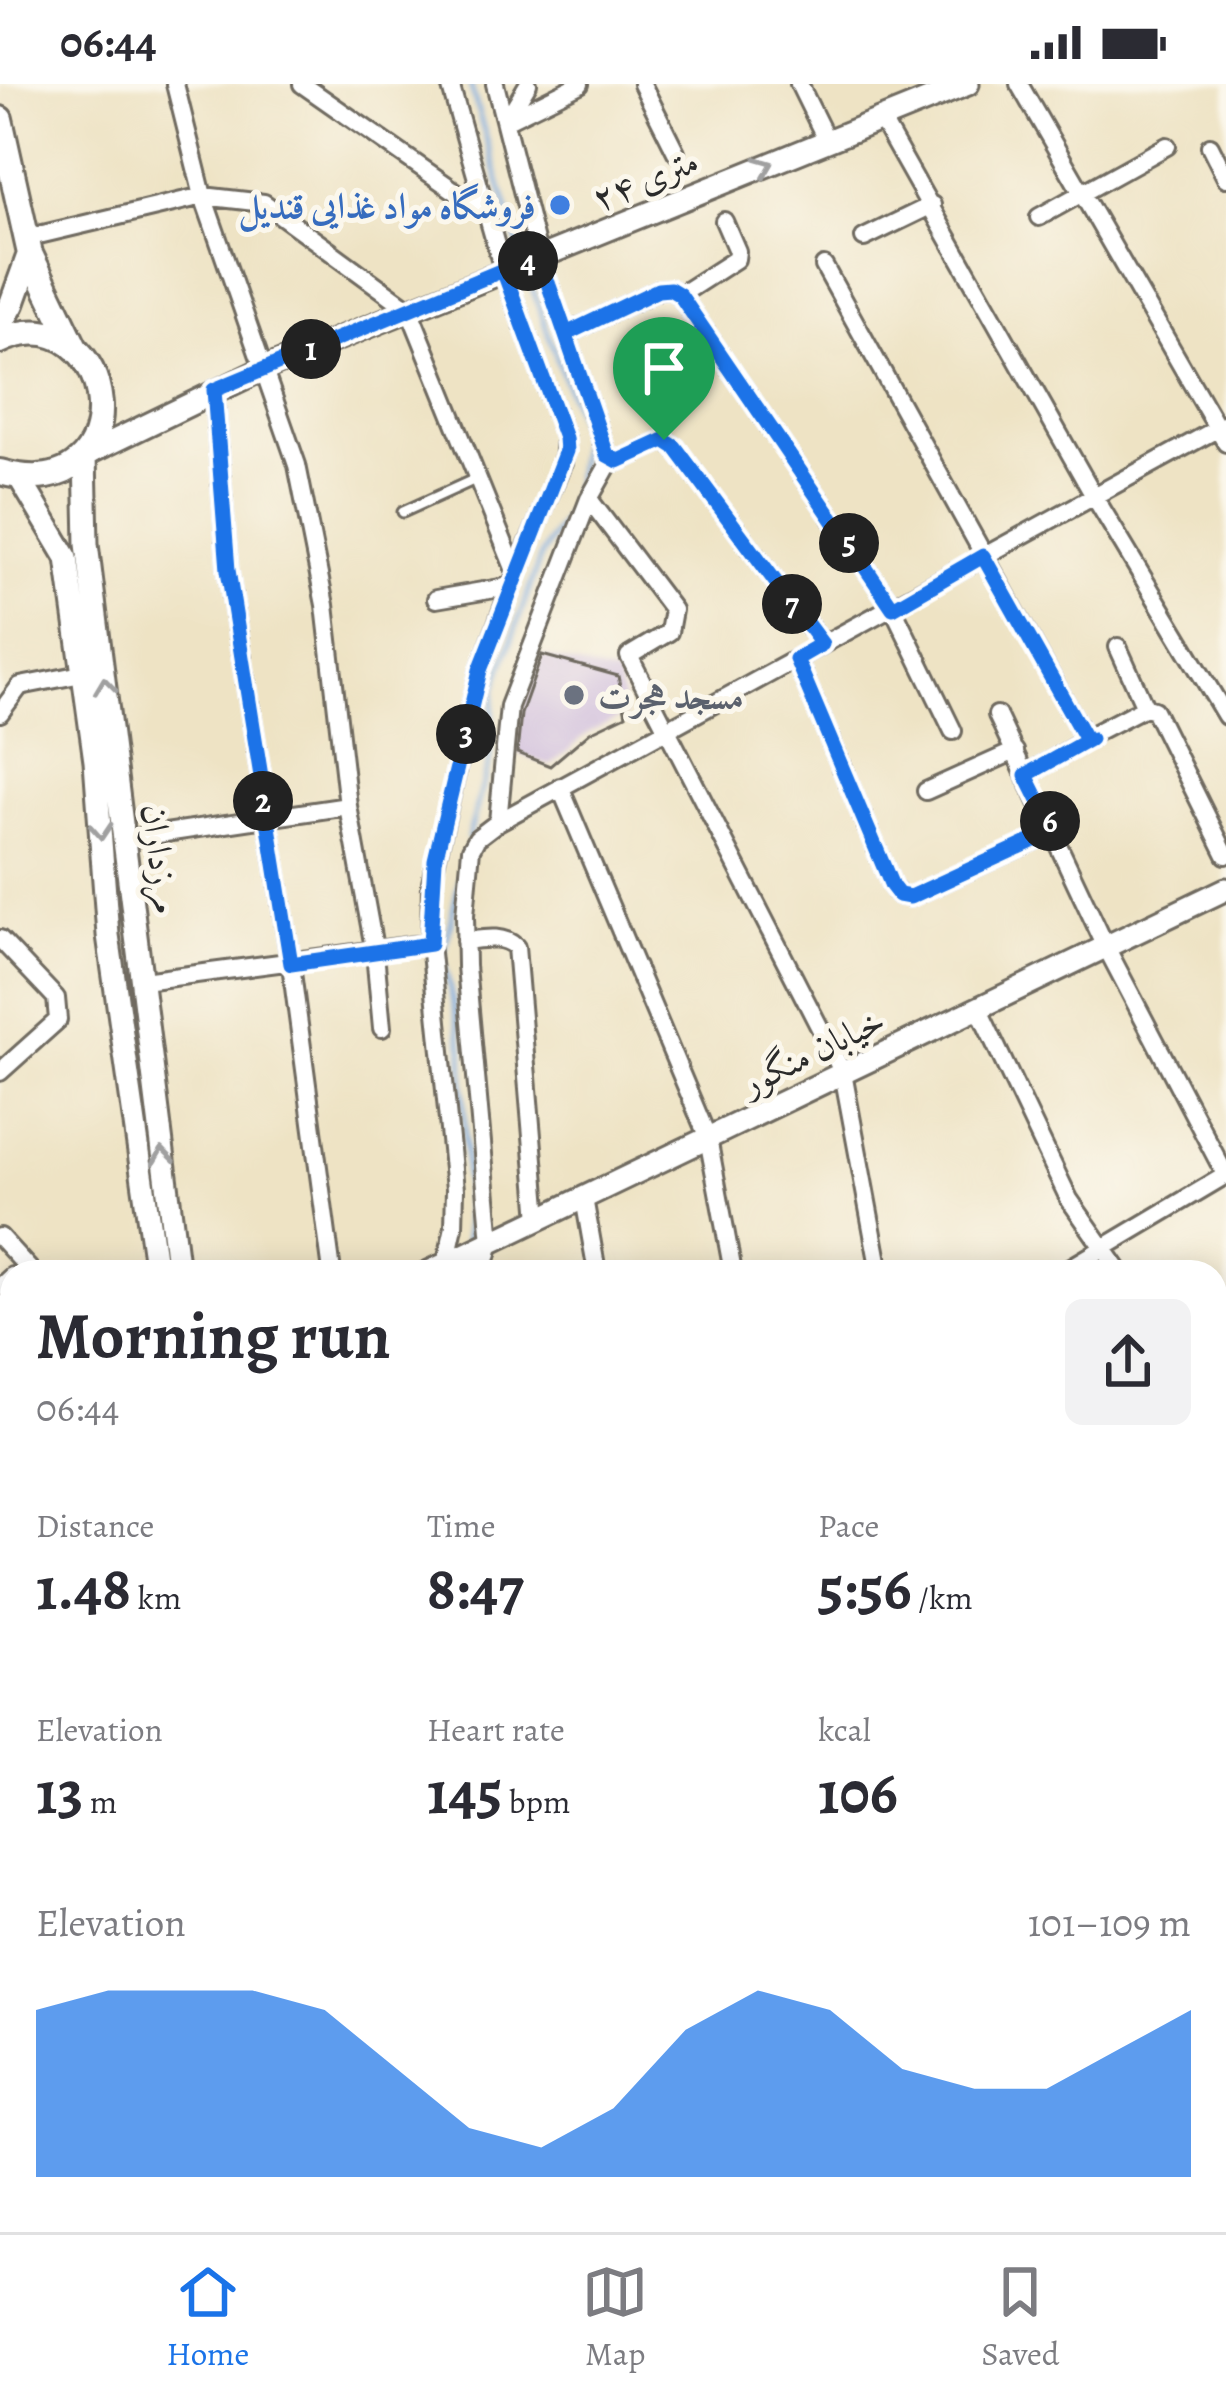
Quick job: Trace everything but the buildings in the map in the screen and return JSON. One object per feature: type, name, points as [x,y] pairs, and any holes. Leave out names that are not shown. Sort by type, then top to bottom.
[{"type":"main road","points":[[0,119],[28,246],[75,348],[91,365],[101,388],[103,411],[98,434],[85,455],[65,470],[44,477],[10,475]]},
{"type":"main road","points":[[0,324],[12,304],[28,246]]},
{"type":"main road","points":[[0,340],[30,333],[75,348]]},
{"type":"street","points":[[175,84],[203,196],[296,465],[325,605],[348,806],[375,953],[382,1028]]},
{"type":"street","points":[[302,84],[485,212]]},
{"type":"street","points":[[443,1260],[454,1227],[455,1189],[430,944],[435,860],[480,670],[566,451],[503,270],[450,84]]},
{"type":"street","points":[[496,84],[539,257],[611,460],[590,499],[509,706],[498,821]]},
{"type":"street","points":[[505,122],[528,84]]},
{"type":"street","points":[[505,122],[580,84]]},
{"type":"street","points":[[642,84],[676,152]]},
{"type":"street","points":[[799,84],[827,141]]},
{"type":"street","name":"۲۴ متری","points":[[85,455],[261,370],[968,84]]},
{"type":"street","points":[[487,1260],[491,1242],[465,940],[471,849],[476,838],[498,821],[983,556],[1223,432],[1019,84]]},
{"type":"street","points":[[881,119],[1094,496],[1226,716]]},
{"type":"street","points":[[1039,217],[1168,146]]},
{"type":"street","points":[[1210,146],[1226,178]]},
{"type":"street","points":[[28,246],[203,196],[264,203],[409,309],[480,477],[514,580]]},
{"type":"street","points":[[864,238],[932,205]]},
{"type":"street","points":[[680,295],[737,256],[724,221]]},
{"type":"street","points":[[824,266],[1085,738],[1090,739]]},
{"type":"street","points":[[566,334],[658,290],[670,289],[680,295],[893,608],[953,731]]},
{"type":"street","points":[[214,390],[228,570],[291,964],[330,1260]]},
{"type":"street","points":[[611,460],[657,441],[675,447],[822,644]]},
{"type":"street","name":"مرزداران","points":[[85,455],[87,544],[177,1260]]},
{"type":"street","name":"مرزداران","points":[[10,475],[67,558],[95,761],[108,935],[154,1260]]},
{"type":"street","points":[[590,499],[674,610],[669,632],[629,656],[843,1073],[878,1260]]},
{"type":"street","points":[[436,599],[514,580]]},
{"type":"street","points":[[1118,647],[1145,707],[1154,710],[1226,855]]},
{"type":"street","points":[[796,659],[899,895],[910,897],[1054,831]]},
{"type":"street","points":[[0,713],[20,686],[82,674]]},
{"type":"street","points":[[1026,775],[1145,707]]},
{"type":"street","points":[[997,716],[1106,947],[1226,1176],[1082,1260]]},
{"type":"street","points":[[926,791],[1015,752]]},
{"type":"street","points":[[560,788],[708,1138],[731,1260]]},
{"type":"street","points":[[125,839],[348,806]]},
{"type":"street","name":"خیابان منگور","points":[[457,1260],[1226,890]]},
{"type":"street","points":[[465,940],[497,938],[515,947],[538,1219]]},
{"type":"street","points":[[0,939],[56,998],[58,1020],[2,1066]]},
{"type":"street","points":[[143,981],[430,944]]},
{"type":"street","points":[[978,1008],[1070,1199],[1110,1260]]},
{"type":"street","points":[[584,1198],[595,1260]]},
{"type":"lane","points":[[404,512],[480,477]]},
{"type":"waterway","points":[[470,84],[522,257]]},
{"type":"waterway","points":[[468,838],[490,759],[495,688],[541,555],[572,505],[582,430],[527,273]]},
{"type":"waterway","points":[[461,873],[443,958],[463,1048],[467,1247]]},
{"type":"place","name":"فروشگاه مواد غذایی قندیل","points":[[560,205]]},
{"type":"place","name":"مسجد هجرت","points":[[574,695]]},
{"type":"route","points":[[664,440],[618,461],[607,455],[539,257],[503,270],[214,390],[228,570],[291,964],[430,944],[435,860],[480,670],[566,451],[503,270],[539,257],[566,334],[658,290],[670,289],[680,295],[893,608],[983,556],[1085,738],[1090,739],[1026,775],[1054,831],[910,897],[899,895],[796,659],[822,644],[675,447],[664,440]]}]
